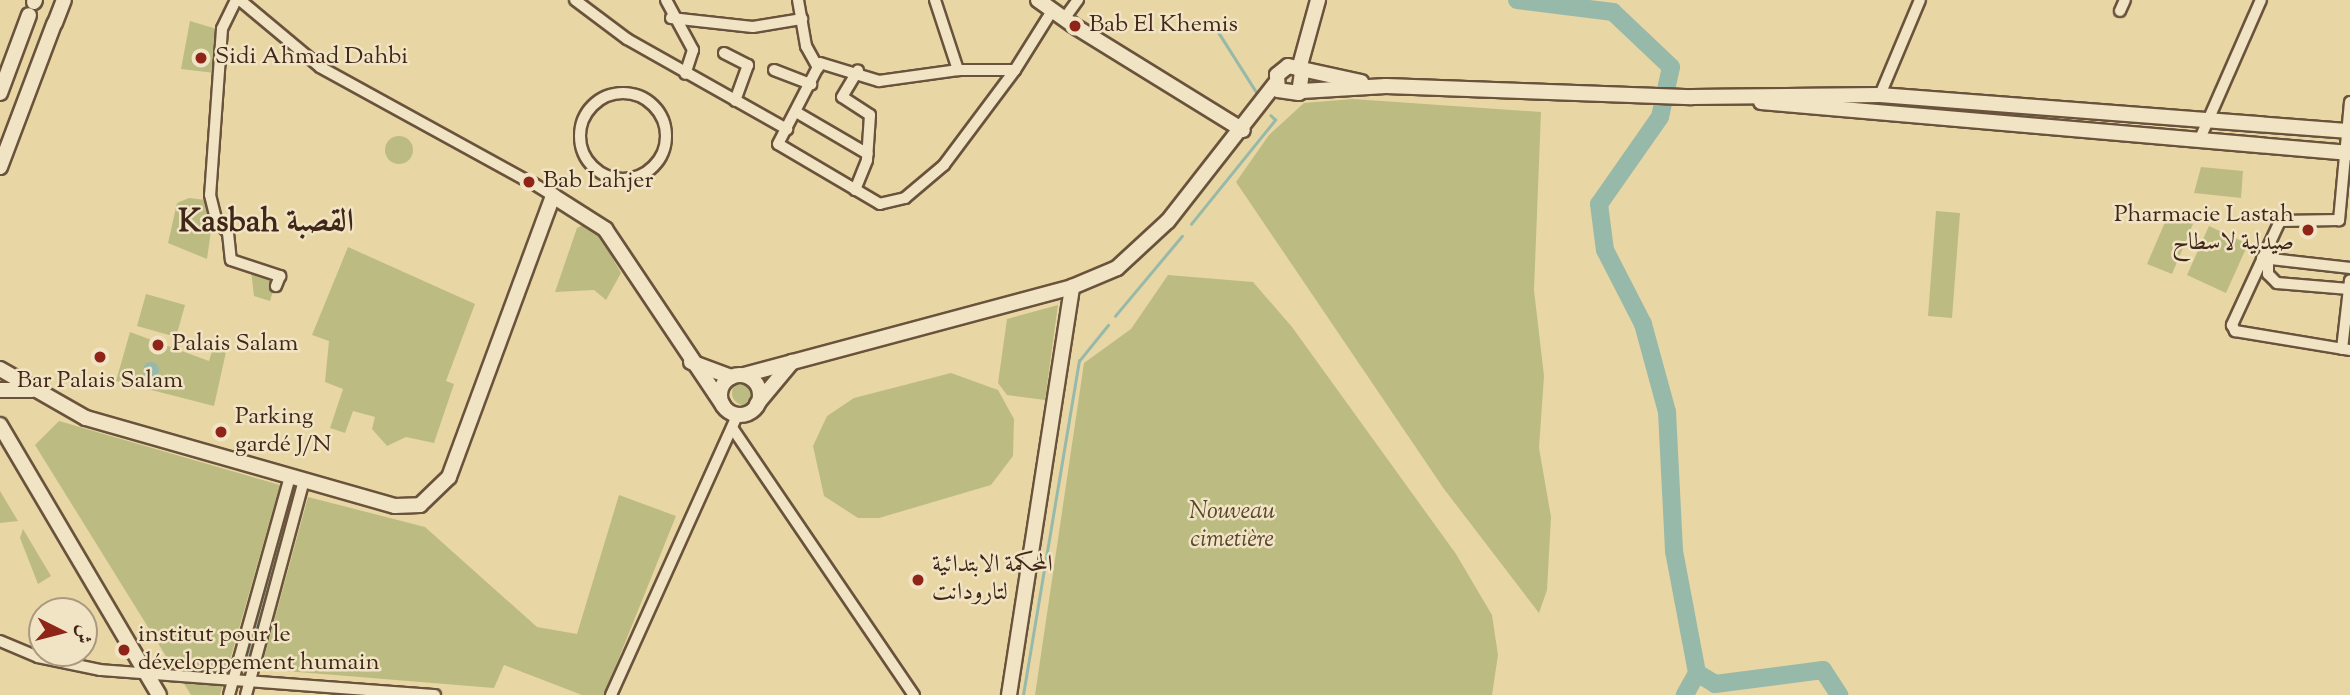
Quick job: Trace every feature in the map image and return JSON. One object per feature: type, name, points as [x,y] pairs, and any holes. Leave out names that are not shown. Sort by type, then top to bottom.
[{"type":"street","points":[[0,167],[64,0]]},
{"type":"street","points":[[276,286],[280,275],[231,260],[228,233],[216,219],[210,195],[222,29],[238,0],[320,67],[529,182],[605,229],[914,695]]},
{"type":"street","points":[[666,0],[671,18],[694,50],[685,74]]},
{"type":"street","points":[[798,0],[808,54],[818,68]]},
{"type":"street","points":[[935,0],[958,69]]},
{"type":"street","points":[[1038,0],[1243,130]]},
{"type":"street","points":[[1015,70],[958,69],[879,81],[858,69],[827,61],[818,68],[778,144],[883,205],[918,192],[1015,70],[1066,20],[1078,0]]},
{"type":"street","points":[[723,405],[720,389],[737,376],[1072,287],[1135,254],[1257,114],[1309,24],[1318,0]]},
{"type":"street","points":[[1880,95],[1920,0]]},
{"type":"street","points":[[2199,141],[2205,120],[2261,0]]},
{"type":"street","points":[[583,2],[685,74],[787,129]]},
{"type":"street","points":[[0,93],[33,6]]},
{"type":"street","points":[[671,18],[754,27],[802,19]]},
{"type":"street","points":[[1302,91],[1301,70],[1309,24]]},
{"type":"street","points":[[724,53],[748,65],[735,102]]},
{"type":"street","points":[[1284,67],[1386,86]]},
{"type":"street","points":[[774,69],[811,84]]},
{"type":"street","points":[[856,190],[868,154],[869,114],[842,97],[858,69]]},
{"type":"street","points":[[1275,85],[1286,96]]},
{"type":"street","points":[[1257,114],[1286,96],[1302,91],[1386,86],[1740,98],[1880,95],[2349,131]]},
{"type":"street","points":[[622,93],[650,103],[665,128],[660,157],[638,177],[623,180],[595,170],[580,144],[585,115],[594,103],[622,93]]},
{"type":"street","points":[[1740,98],[1884,117],[2348,153]]},
{"type":"street","points":[[2350,102],[2344,221],[2283,219],[2234,330],[2346,349],[2350,280]]},
{"type":"street","points":[[796,112],[868,154]]},
{"type":"street","points":[[0,369],[86,418],[403,507],[426,502],[442,489],[553,196]]},
{"type":"street","points":[[2265,259],[2350,268]]},
{"type":"street","points":[[2265,259],[2268,274],[2277,282],[2349,289]]},
{"type":"street","points":[[1009,695],[1072,287]]},
{"type":"street","points":[[691,362],[737,376],[759,391],[756,405]]},
{"type":"street","points":[[611,695],[735,422],[756,405],[792,362]]},
{"type":"street","points":[[0,390],[33,390]]},
{"type":"street","points":[[0,425],[159,695]]},
{"type":"street","points":[[0,441],[27,472]]},
{"type":"street","points":[[229,695],[261,579],[297,478]]},
{"type":"street","points":[[246,695],[276,583],[297,478]]},
{"type":"street","points":[[261,579],[276,583]]},
{"type":"street","points":[[0,641],[63,664],[147,675],[250,679],[435,695]]},
{"type":"green space","points":[[190,21],[220,30],[215,73],[181,69]]},
{"type":"green space","points":[[1353,99],[1541,112],[1534,290],[1544,376],[1539,448],[1551,517],[1547,590],[1539,613],[1444,489],[1236,182],[1269,135],[1304,103]]},
{"type":"green space","points":[[399,136],[409,140],[413,150],[409,160],[399,164],[389,160],[385,150],[389,140]]},
{"type":"green space","points":[[2201,167],[2243,171],[2241,198],[2194,193]]},
{"type":"green space","points":[[189,198],[206,200],[211,231],[207,259],[168,243],[177,203]]},
{"type":"green space","points":[[1936,211],[1960,213],[1952,318],[1928,316]]},
{"type":"green space","points":[[2169,213],[2193,224],[2172,274],[2147,264]]},
{"type":"green space","points":[[585,224],[597,230],[621,273],[606,300],[594,290],[555,292],[577,228]]},
{"type":"green space","points":[[2209,226],[2248,244],[2226,293],[2187,275]]},
{"type":"green space","points":[[348,247],[475,304],[446,381],[454,384],[434,443],[406,437],[387,446],[372,429],[375,417],[353,411],[345,433],[330,428],[343,389],[325,382],[329,341],[312,335]]},
{"type":"green space","points":[[251,271],[277,278],[270,301],[254,296]]},
{"type":"green space","name":"Nouveau cimetière","points":[[1168,275],[1253,282],[1292,327],[1456,554],[1492,615],[1498,655],[1492,695],[1035,695],[1084,363],[1131,329]]},
{"type":"green space","points":[[146,294],[185,305],[176,337],[137,326]]},
{"type":"green space","points":[[1058,305],[1045,400],[1007,395],[998,383],[1007,319]]},
{"type":"green space","points":[[130,332],[209,361],[213,348],[226,352],[214,406],[116,381]]},
{"type":"green space","points":[[951,373],[998,390],[1014,419],[1013,456],[991,485],[879,518],[858,518],[824,496],[813,446],[827,416],[854,398]]},
{"type":"green space","points":[[744,381],[755,388],[756,393],[749,404],[744,405],[733,398],[732,393],[739,382]]},
{"type":"green space","points":[[59,421],[280,485],[228,667],[174,669],[35,445]]},
{"type":"green space","points":[[0,491],[18,521],[0,523]]},
{"type":"green space","points":[[619,495],[676,516],[604,695],[582,695],[504,665],[494,688],[261,669],[308,497],[425,527],[537,627],[577,634]]},
{"type":"green space","points":[[23,529],[51,576],[38,584],[20,538]]},
{"type":"green space","points":[[183,682],[223,684],[220,695],[191,695]]},
{"type":"shaded area","points":[[151,362],[159,370],[151,378],[143,370]]},
{"type":"shaded area","points":[[287,499],[295,501],[249,667],[241,665]]},
{"type":"waterway","points":[[1517,0],[1613,12],[1671,67],[1660,117],[1599,204],[1605,250],[1643,324],[1667,412],[1674,551],[1697,673],[1685,695]]},
{"type":"waterway","points":[[1212,22],[1259,96]]},
{"type":"waterway","points":[[1191,224],[1275,120],[1271,116]]},
{"type":"waterway","points":[[1115,316],[1182,236]]},
{"type":"waterway","points":[[1023,695],[1079,361],[1108,325]]},
{"type":"waterway","points":[[1697,673],[1715,684],[1823,670],[1839,695]]},
{"type":"place","name":"Bab El Khemis","points":[[1075,26]]},
{"type":"place","name":"Sidi Ahmad Dahbi","points":[[201,58]]},
{"type":"place","name":"Bab Lahjer","points":[[529,182]]},
{"type":"place","name":"Pharmacie Lastah صيدلية لاسطاح","points":[[2308,230]]},
{"type":"place","name":"Palais Salam","points":[[158,345]]},
{"type":"place","name":"Bar Palais Salam","points":[[100,357]]},
{"type":"place","name":"Parking gardé J/N","points":[[221,432]]},
{"type":"place","name":"المحكمة الابتدائية لتارودانت","points":[[918,580]]},
{"type":"place","name":"institut pour le développement humain","points":[[124,650]]},
{"type":"district","name":"Kasbah القصبة","points":[[266,223]]}]
